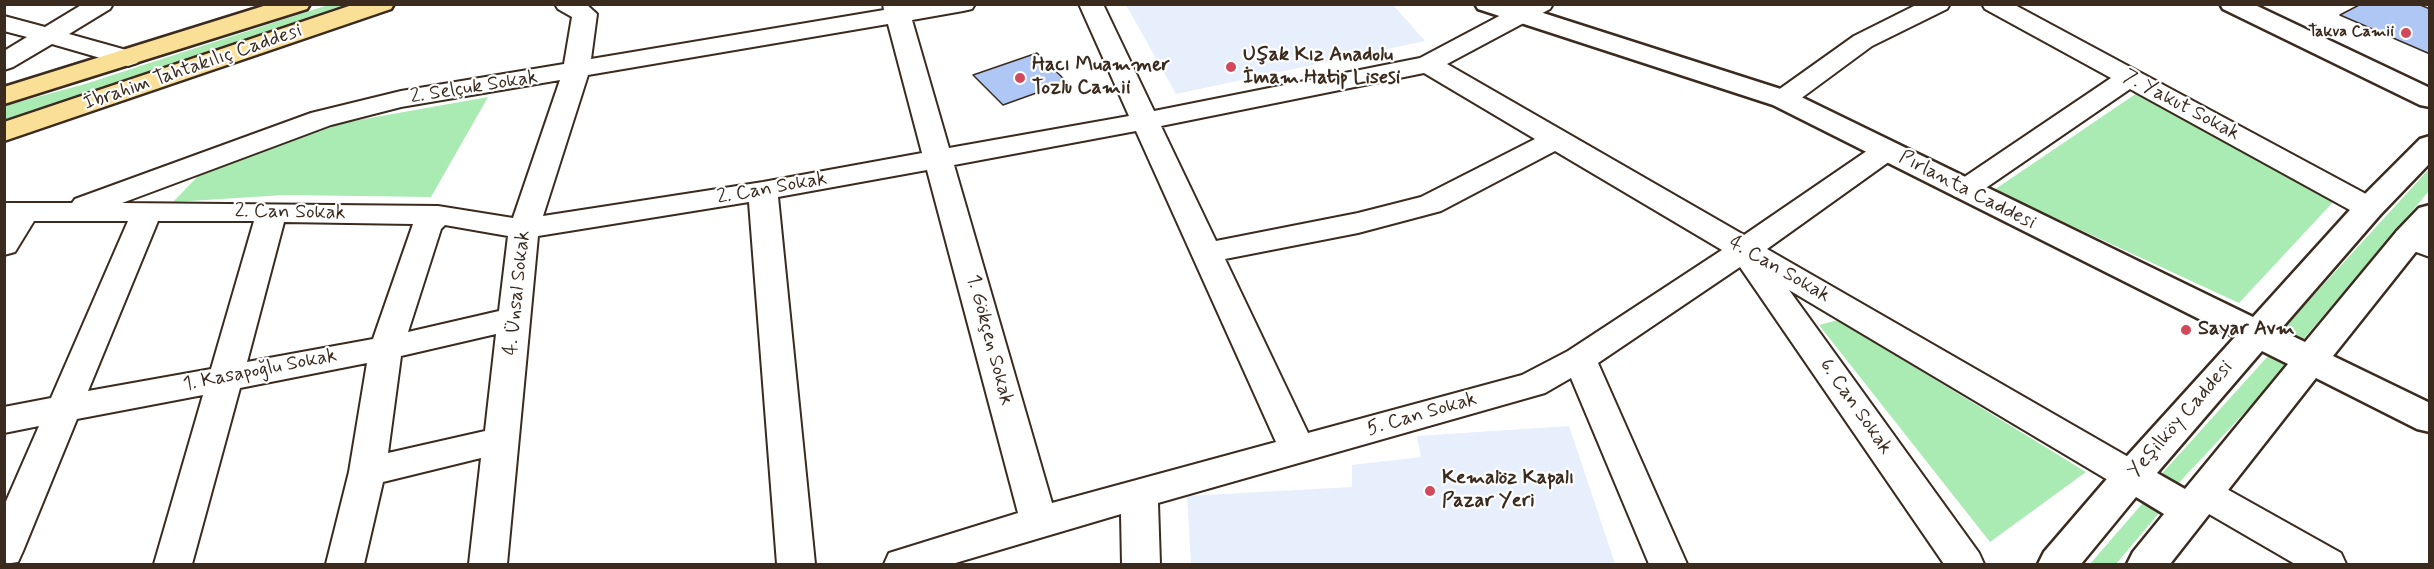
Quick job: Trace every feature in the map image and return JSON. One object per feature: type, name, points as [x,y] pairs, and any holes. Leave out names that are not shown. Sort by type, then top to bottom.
[{"type":"main road","name":"İbrahim Tahtakılıç Caddesi","points":[[4,96],[298,4]]},
{"type":"main road","name":"İbrahim Tahtakılıç Caddesi","points":[[4,132],[382,4]]},
{"type":"street","points":[[4,62],[100,4]]},
{"type":"street","name":"2. Selçuk Sokak","points":[[64,213],[321,119],[401,99],[576,72],[819,17],[963,4]]},
{"type":"street","points":[[1091,4],[1298,450]]},
{"type":"street","name":"Pırlanta Caddesi","points":[[1487,4],[1530,10],[1783,99],[2310,362],[2430,419]]},
{"type":"street","points":[[1783,99],[1863,41],[1938,4]]},
{"type":"street","name":"7. Yakut Sokak","points":[[1994,4],[2369,208]]},
{"type":"street","points":[[2232,4],[2430,99]]},
{"type":"street","points":[[2266,4],[2430,82]]},
{"type":"street","name":"4. Ünsal Sokak","points":[[479,562],[502,440],[524,229],[576,72],[586,8]]},
{"type":"street","name":"1. Gökçen Sokak","points":[[896,10],[1039,522]]},
{"type":"street","name":"2. Can Sokak","points":[[14,213],[272,212],[438,215],[524,229],[763,191],[939,159],[1146,121],[1428,64],[1530,10]]},
{"type":"street","points":[[4,23],[128,58]]},
{"type":"street","name":"4. Can Sokak","points":[[1428,64],[2131,476]]},
{"type":"street","points":[[1964,190],[2129,78]]},
{"type":"street","points":[[1207,253],[1358,223],[1431,204],[1556,139]]},
{"type":"street","name":"Yeşilköy Caddesi","points":[[2058,564],[2131,476],[2256,335],[2369,208],[2430,145]]},
{"type":"street","name":"5. Can Sokak","points":[[903,564],[1139,493],[1533,384],[1580,359],[1744,250],[1887,150]]},
{"type":"street","points":[[763,191],[796,564]]},
{"type":"street","points":[[6,543],[147,212]]},
{"type":"street","points":[[173,564],[272,212]]},
{"type":"street","points":[[4,245],[14,213]]},
{"type":"street","points":[[345,564],[367,472],[386,348],[427,226],[438,215]]},
{"type":"street","points":[[2147,564],[2310,362],[2422,233]]},
{"type":"street","name":"6. Can Sokak","points":[[1744,250],[1965,564]]},
{"type":"street","name":"1. Kasapoğlu Sokak","points":[[4,420],[386,348],[515,319]]},
{"type":"street","points":[[1580,359],[1668,564]]},
{"type":"street","points":[[367,472],[502,440]]},
{"type":"street","points":[[2131,476],[2197,502],[2327,564]]},
{"type":"street","points":[[1139,493],[1142,564]]},
{"type":"shaded area","name":"Uşak Kız Anadolu İmam Hatip Lisesi","points":[[1126,5],[1393,5],[1425,41],[1176,94]]},
{"type":"shaded area","name":"Kemalöz Kapalı Pazar Yeri","points":[[1569,426],[1615,564],[1191,564],[1187,496],[1352,487],[1352,465],[1421,457],[1417,436]]},
{"type":"green space","points":[[328,5],[355,5],[5,122],[4,106],[85,84]]},
{"type":"green space","points":[[2137,93],[2334,201],[2239,303],[1994,190]]},
{"type":"green space","points":[[488,97],[431,197],[285,195],[173,202],[200,174],[342,123]]},
{"type":"green space","points":[[2429,169],[2429,191],[2301,342],[2280,332]]},
{"type":"green space","points":[[1838,320],[2086,472],[1990,542],[1819,325]]},
{"type":"green space","points":[[2268,356],[2288,366],[2174,488],[2157,479]]},
{"type":"green space","points":[[2148,497],[2165,506],[2116,564],[2090,564]]},
{"type":"building","name":"Takva Camii","points":[[2361,4],[2418,4],[2430,9],[2430,54],[2340,15]]},
{"type":"building","name":"Hacı Muammer Tozlu Camii","points":[[1037,53],[1067,82],[1003,105],[973,75]]},
{"type":"place","name":"Takva Camii","points":[[2406,33]]},
{"type":"place","name":"Uşak Kız Anadolu İmam Hatip Lisesi","points":[[1231,67]]},
{"type":"place","name":"Hacı Muammer Tozlu Camii","points":[[1020,78]]},
{"type":"place","name":"Sayar Avm","points":[[2186,330]]},
{"type":"place","name":"Kemalöz Kapalı Pazar Yeri","points":[[1430,491]]}]
